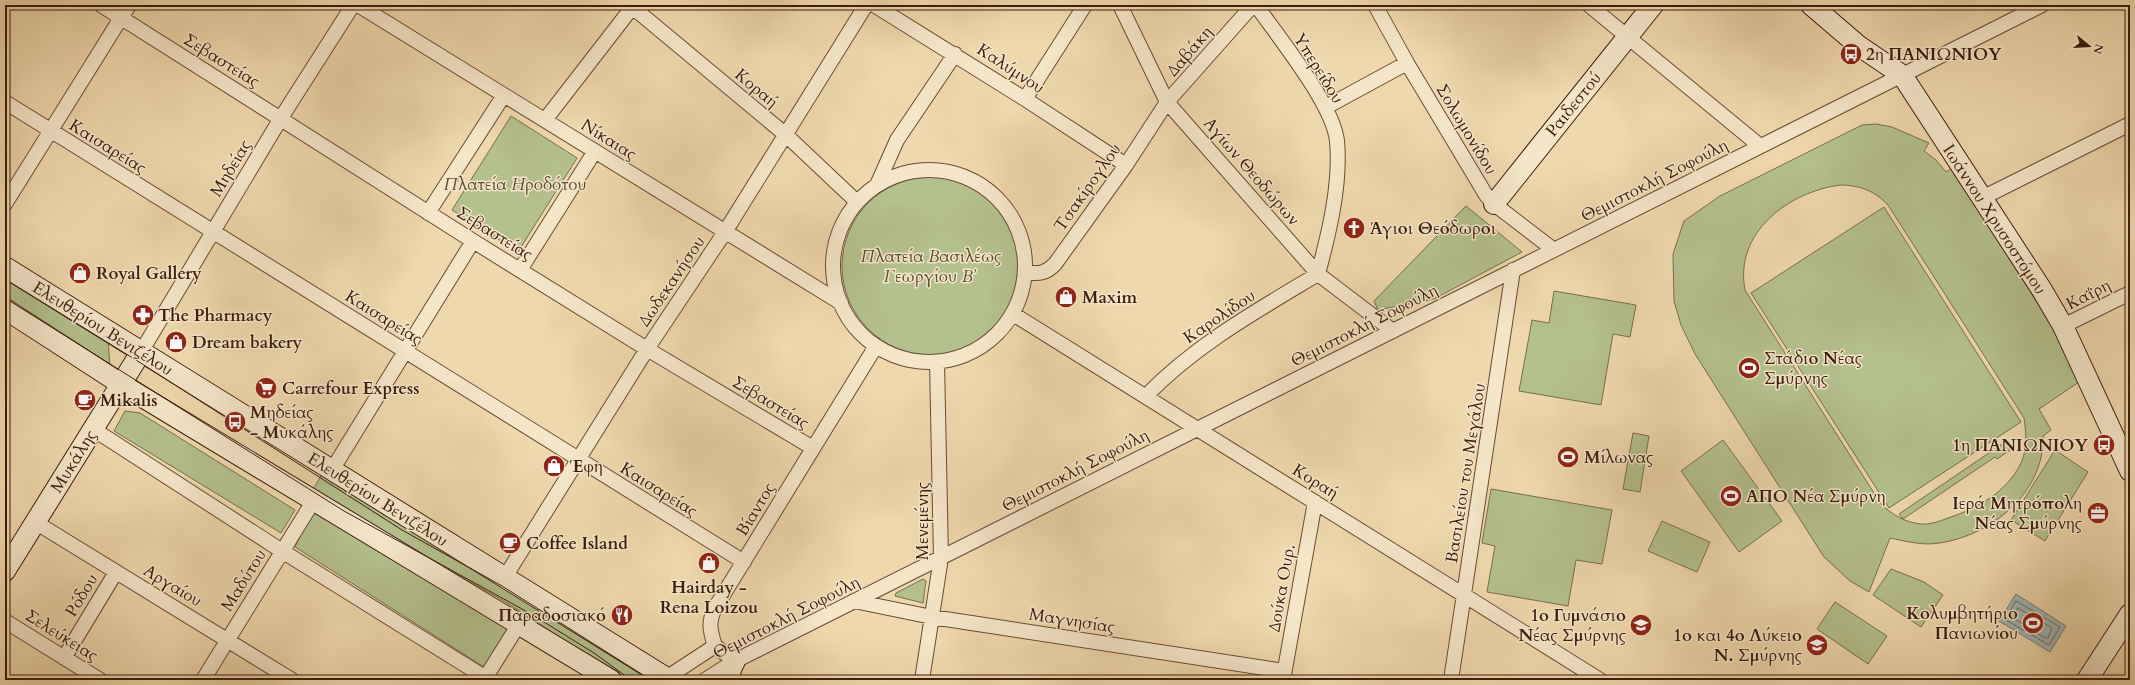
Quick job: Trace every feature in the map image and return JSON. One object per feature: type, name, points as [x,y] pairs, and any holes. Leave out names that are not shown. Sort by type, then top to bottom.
[{"type":"main road","name":"Ραιδεστού","points":[[1494,204],[1653,5]]},
{"type":"main road","name":"Ιωάννου Χρυσοστόμου","points":[[1815,6],[1859,46],[1902,75],[2042,290],[2063,326],[2130,471]]},
{"type":"main road","name":"Ελευθερίου Βενιζέλου","points":[[5,267],[667,679]]},
{"type":"main road","name":"Ελευθερίου Βενιζέλου","points":[[5,309],[121,384],[612,680]]},
{"type":"main road","name":"Μυκάλης","points":[[8,559],[35,522],[141,352]]},
{"type":"main road","points":[[2087,680],[2130,614]]},
{"type":"main road","points":[[729,680],[731,669],[735,661]]},
{"type":"street","name":"Σεβαστείας","points":[[101,5],[473,241],[647,349],[813,448]]},
{"type":"street","points":[[5,204],[129,5]]},
{"type":"street","name":"Μηδείας","points":[[141,352],[281,118],[353,5]]},
{"type":"street","name":"Νίκαιας","points":[[358,5],[840,303]]},
{"type":"street","name":"Δωδεκανήσου","points":[[505,577],[647,349],[726,232],[866,5]]},
{"type":"street","name":"Καλύμνου","points":[[874,5],[955,54],[1126,166]]},
{"type":"street","points":[[1025,99],[1085,5]]},
{"type":"street","name":"Αγίων Θεοδώρων","points":[[1120,5],[1168,102],[1318,274],[1393,331]]},
{"type":"street","name":"Δαβάκη","points":[[1168,102],[1253,5]]},
{"type":"street","name":"Υπερείδου","points":[[1256,5],[1326,107],[1337,140],[1336,185],[1328,234],[1318,274]]},
{"type":"street","name":"Σολωμονίδου","points":[[1375,5],[1476,180],[1494,204],[1554,250]]},
{"type":"street","points":[[1589,5],[1760,146]]},
{"type":"street","name":"Θεμιστοκλή Σοφούλη","points":[[705,680],[735,661],[2042,5]]},
{"type":"street","points":[[545,120],[632,6]]},
{"type":"street","name":"Κοραή","points":[[632,6],[786,135],[857,202]]},
{"type":"street","points":[[877,185],[897,140],[955,54]]},
{"type":"street","points":[[1326,107],[1407,62]]},
{"type":"street","points":[[428,213],[504,95]]},
{"type":"street","name":"Καισαρείας","points":[[5,102],[50,132],[212,231],[577,460],[744,562]]},
{"type":"street","name":"Τσακίρογλου","points":[[1025,272],[1039,274],[1046,273],[1055,264],[1126,166],[1168,102]]},
{"type":"street","points":[[1982,198],[2130,124]]},
{"type":"street","points":[[520,270],[595,151]]},
{"type":"street","points":[[923,169],[941,170],[959,174],[976,181],[1000,201],[1014,220],[1021,237],[1025,254],[1025,272],[1021,294],[1013,314],[998,332],[980,347],[952,359],[937,362],[911,360],[893,355],[876,346],[858,330],[840,303],[835,283],[833,263],[836,243],[843,224],[857,202],[877,185],[907,172],[923,169]]},
{"type":"street","points":[[332,470],[473,241]]},
{"type":"street","name":"Βασιλείου του Μεγάλου","points":[[1451,680],[1513,270]]},
{"type":"street","name":"Καρολίδου","points":[[1146,396],[1163,378],[1228,328],[1318,274]]},
{"type":"street","name":"Καΐρη","points":[[2063,326],[2130,293]]},
{"type":"street","name":"Κοραή","points":[[1013,314],[1199,428],[1314,502],[1600,680]]},
{"type":"street","name":"Βίαντος","points":[[715,646],[709,629],[710,618],[876,346]]},
{"type":"street","name":"Μενεμένης","points":[[922,680],[941,558],[937,362]]},
{"type":"street","points":[[93,429],[282,551],[485,679],[519,624]]},
{"type":"street","name":"Μαδύτου","points":[[203,680],[314,500]]},
{"type":"street","name":"Δούκα Ουρ.","points":[[1283,675],[1314,502]]},
{"type":"street","name":"Αργαίου","points":[[35,522],[292,680]]},
{"type":"street","name":"Ρόδου","points":[[64,658],[116,572]]},
{"type":"street","name":"Μαγνησίας","points":[[854,601],[932,616],[1283,675]]},
{"type":"street","name":"Σελεύκειας","points":[[5,621],[100,680]]},
{"type":"street","points":[[667,679],[715,646],[735,661]]},
{"type":"green space","name":"Πλατεία Ηροδότου","points":[[511,116],[577,158],[518,252],[452,210]]},
{"type":"green space","name":"Στάδιο Νέας Σμύρνης","points":[[1876,124],[1892,127],[1929,143],[1924,151],[1936,160],[1946,172],[1952,168],[2050,323],[2079,382],[2039,409],[2051,430],[2043,436],[2041,456],[2035,475],[2025,493],[2011,508],[1995,521],[1958,539],[1927,544],[1890,538],[1869,592],[1850,581],[1824,557],[1695,354],[1681,325],[1674,301],[1673,254],[1684,221],[1720,196],[1862,125]],"holes":[[[1847,185],[1867,190],[1878,196],[1888,205],[2024,418],[2026,435],[2025,452],[2021,463],[2008,482],[2000,491],[1981,504],[1959,514],[1935,522],[1924,524],[1909,522],[1894,515],[1881,504],[1745,290],[1744,269],[1748,250],[1757,233],[1769,218],[1802,196],[1821,189]]]},
{"type":"green space","name":"Πλατεία Βασιλέως Γεωργίου Β΄","points":[[931,177],[948,179],[965,184],[980,192],[994,203],[1005,217],[1013,232],[1018,249],[1020,266],[1018,283],[1013,300],[1005,315],[994,329],[980,340],[965,348],[948,353],[931,355],[914,353],[897,348],[882,340],[868,329],[857,315],[849,300],[844,283],[842,266],[844,249],[849,232],[857,217],[868,203],[882,192],[897,184],[914,179]]},
{"type":"green space","points":[[1466,206],[1522,252],[1434,299],[1378,310],[1374,301]]},
{"type":"green space","points":[[1884,207],[2021,422],[1889,508],[1751,293]]},
{"type":"green space","points":[[5,275],[108,338],[110,368],[5,301]]},
{"type":"green space","points":[[1554,291],[1636,305],[1630,337],[1613,334],[1601,405],[1519,391],[1532,320],[1549,323]]},
{"type":"green space","points":[[125,411],[140,413],[295,510],[281,533],[114,431]]},
{"type":"green space","points":[[1633,433],[1649,436],[1640,492],[1623,489]]},
{"type":"green space","name":"ΑΠΟ Νέα Σμύρνη","points":[[1723,440],[1782,521],[1739,552],[1681,471]]},
{"type":"green space","points":[[2008,440],[2013,448],[1997,459],[1995,457],[1903,519],[1899,514]]},
{"type":"green space","points":[[2055,450],[2088,472],[2045,541],[2011,520]]},
{"type":"green space","points":[[325,469],[656,674],[648,680],[623,680],[591,657],[499,598],[311,493]]},
{"type":"green space","points":[[1491,489],[1612,510],[1602,564],[1576,560],[1568,606],[1487,592],[1495,546],[1482,543]]},
{"type":"green space","points":[[314,507],[512,625],[484,667],[295,547]]},
{"type":"green space","points":[[1662,521],[1710,542],[1697,572],[1648,551]]},
{"type":"green space","points":[[1891,569],[1924,582],[1943,595],[1921,627],[1873,595]]},
{"type":"green space","points":[[923,579],[926,581],[923,603],[895,596],[896,593]]},
{"type":"green space","points":[[1835,602],[1887,636],[1868,664],[1817,629]]},
{"type":"water","name":"Κολυμβητήριο Πανιωνίου","points":[[2016,594],[2066,626],[2050,652],[1999,621]]},
{"type":"tram line","points":[[5,279],[136,360],[402,530],[502,586],[651,680]]},
{"type":"tram line","points":[[5,298],[344,511],[531,614],[594,653],[631,680]]},
{"type":"place","name":"2η ΠΑΝΙΩΝΙΟΥ","points":[[1851,54]]},
{"type":"place","name":"Άγιοι Θεόδωροι","points":[[1354,228]]},
{"type":"place","name":"Royal Gallery","points":[[80,273]]},
{"type":"place","name":"Maxim","points":[[1066,297]]},
{"type":"place","name":"The Pharmacy","points":[[143,315]]},
{"type":"place","name":"Dream bakery","points":[[176,342]]},
{"type":"place","name":"Στάδιο Νέας Σμύρνης","points":[[1749,368]]},
{"type":"place","name":"Carrefour Express","points":[[266,388]]},
{"type":"place","name":"Mikalis","points":[[85,400]]},
{"type":"place","name":"Μηδείας - Μυκάλης","points":[[235,422]]},
{"type":"place","name":"1η ΠΑΝΙΩΝΙΟΥ","points":[[2104,445]]},
{"type":"place","name":"Μίλωνας","points":[[1568,457]]},
{"type":"place","name":"Έφη","points":[[554,466]]},
{"type":"place","name":"ΑΠΟ Νέα Σμύρνη","points":[[1731,496]]},
{"type":"place","name":"Ιερά Μητρόπολη Νέας Σμύρνης","points":[[2098,513]]},
{"type":"place","name":"Coffee Island","points":[[510,543]]},
{"type":"place","name":"Hairday - Rena Loizou","points":[[709,563]]},
{"type":"place","name":"Παραδοσιακό","points":[[622,615]]},
{"type":"place","name":"Κολυμβητήριο Πανιωνίου","points":[[2033,623]]},
{"type":"place","name":"1ο Γυμνάσιο Νέας Σμύρνης","points":[[1641,625]]},
{"type":"place","name":"1ο και 4ο Λύκειο Ν. Σμύρνης","points":[[1817,645]]}]
